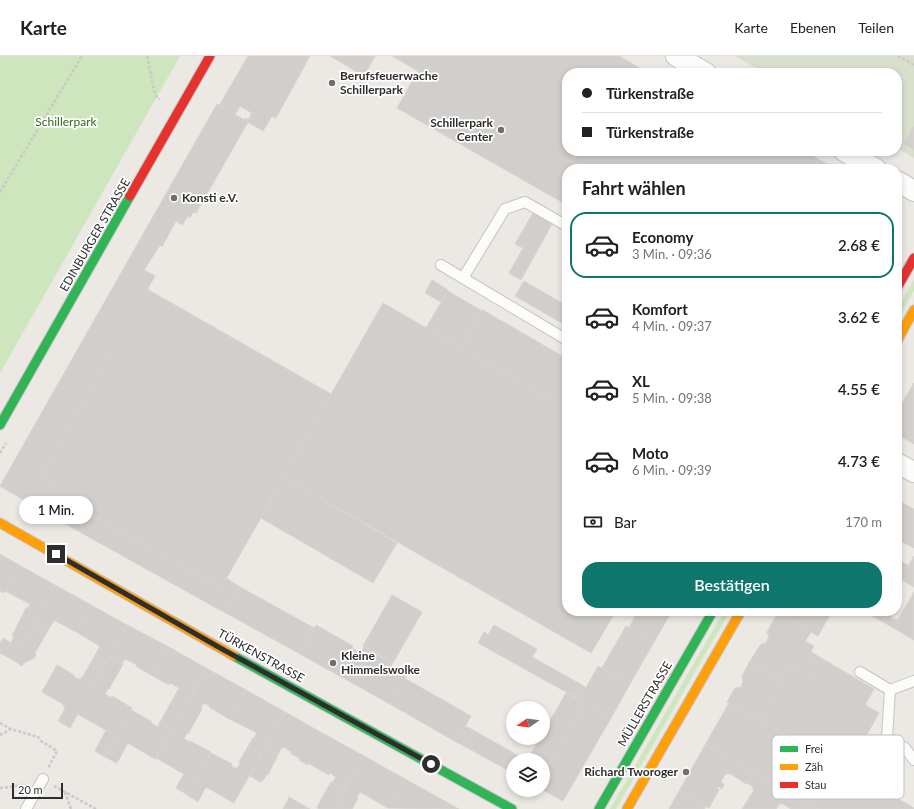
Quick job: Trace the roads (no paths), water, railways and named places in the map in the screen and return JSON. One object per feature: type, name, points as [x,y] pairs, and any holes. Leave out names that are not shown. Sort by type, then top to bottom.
[{"type":"street","name":"EDINBURGER STRASSE","points":[[0,425],[210,56]]},
{"type":"street","points":[[676,56],[697,68]]},
{"type":"street","points":[[853,156],[867,164]]},
{"type":"street","points":[[902,184],[914,191]]},
{"type":"street","points":[[902,279],[914,258]]},
{"type":"street","points":[[902,332],[914,310]]},
{"type":"street","points":[[902,466],[914,472]]},
{"type":"street","name":"TÜRKENSTRASSE","points":[[0,523],[215,645],[512,809]]},
{"type":"street","name":"MÜLLERSTRASSE","points":[[599,809],[710,616]]},
{"type":"street","points":[[627,809],[738,616]]},
{"type":"lane","points":[[463,278],[505,209],[525,202],[562,223]]},
{"type":"lane","points":[[441,265],[562,337]]},
{"type":"lane","points":[[860,672],[890,690]]},
{"type":"lane","points":[[890,690],[914,681]]},
{"type":"lane","points":[[887,735],[890,690]]},
{"type":"lane","points":[[904,747],[914,760]]},
{"type":"lane","points":[[26,809],[43,779]]},
{"type":"place","name":"Berufsfeuerwache Schillerpark","points":[[332,83]]},
{"type":"place","name":"Schillerpark Center","points":[[501,130]]},
{"type":"place","name":"Konsti e.V.","points":[[174,198]]},
{"type":"place","name":"Kleine Himmelswolke","points":[[333,663]]},
{"type":"place","name":"Richard Tworoger","points":[[686,772]]},
{"type":"park label","name":"Schillerpark","points":[[66,122]]}]
